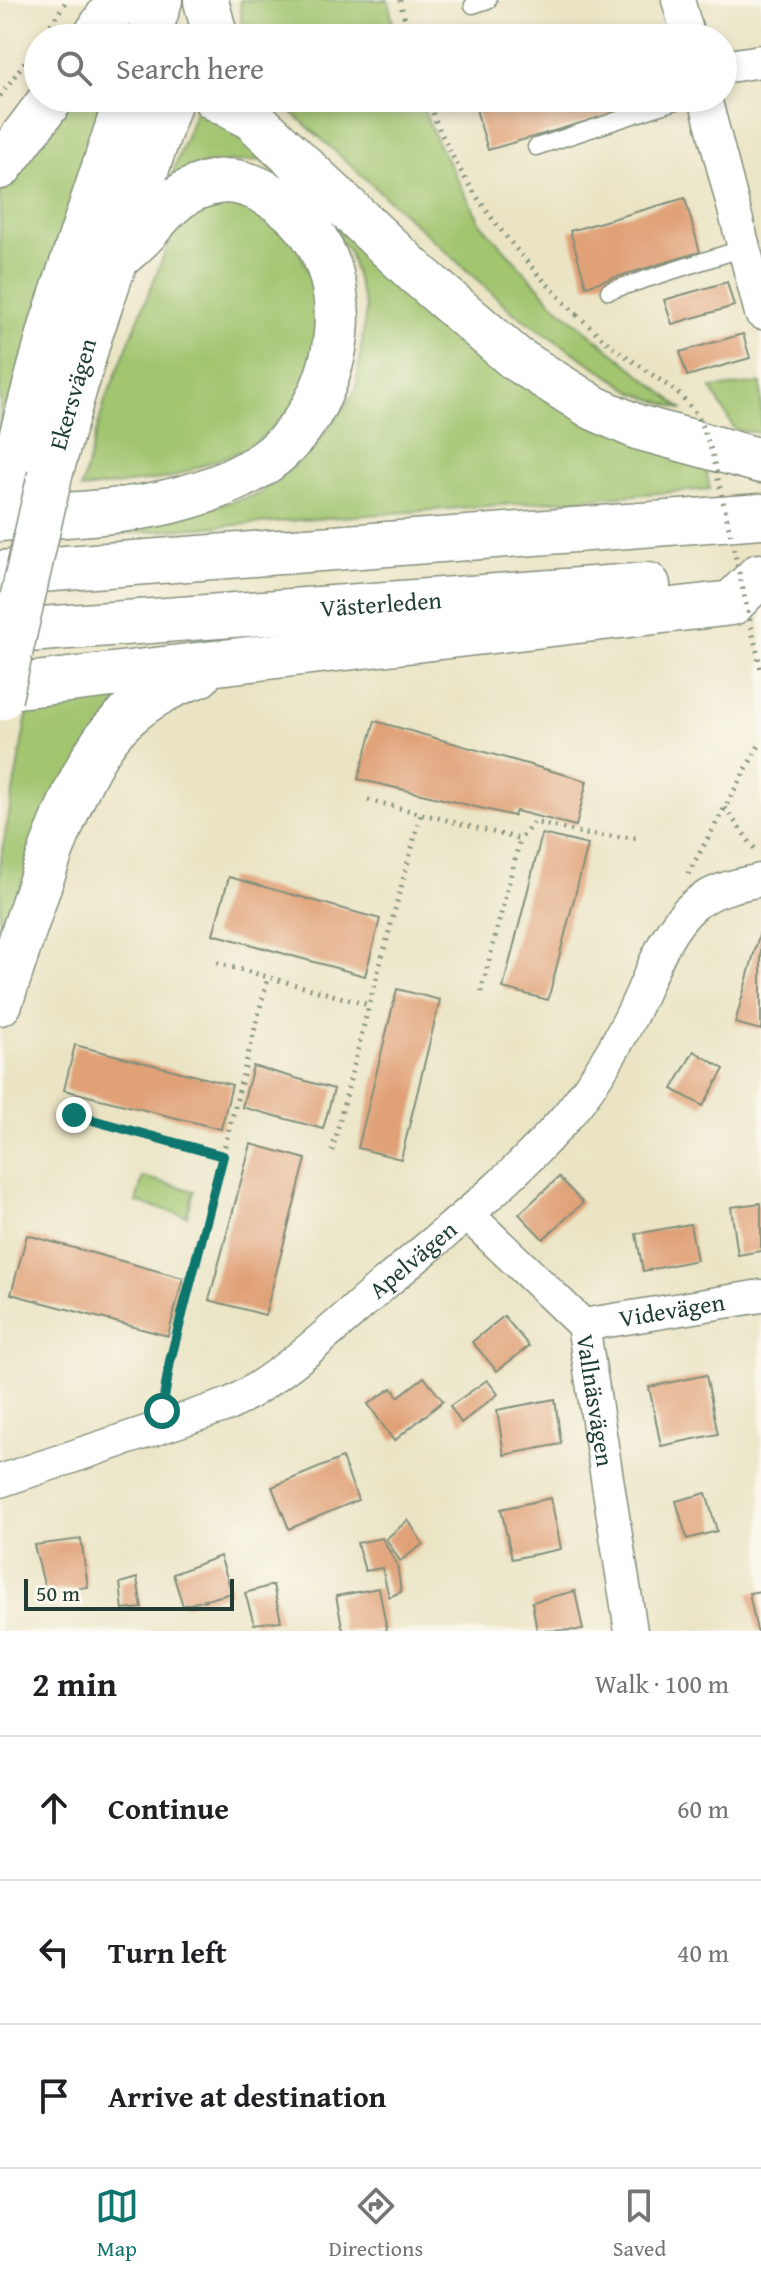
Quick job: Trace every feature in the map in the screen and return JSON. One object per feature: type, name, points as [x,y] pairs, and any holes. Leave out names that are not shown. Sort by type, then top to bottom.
[{"type":"main road","points":[[103,24],[119,0]]},
{"type":"main road","points":[[152,24],[160,0]]},
{"type":"main road","points":[[0,167],[41,112]]},
{"type":"main road","name":"Ekersvägen","points":[[0,698],[15,495],[52,324],[122,112]]},
{"type":"main road","name":"Ekersvägen","points":[[15,495],[114,261],[166,112]]},
{"type":"main road","points":[[251,112],[415,272],[515,358],[594,408],[637,427],[761,461]]},
{"type":"main road","points":[[15,495],[125,510],[192,495],[237,478],[271,456],[301,428],[327,382],[337,331],[331,282],[313,238],[299,220],[267,193],[225,181],[197,186],[172,200],[149,229],[114,261]]},
{"type":"main road","points":[[0,573],[313,547],[761,516]]},
{"type":"main road","points":[[0,688],[732,603],[760,576]]},
{"type":"main road","name":"Västerleden","points":[[0,632],[760,576]]},
{"type":"main road","points":[[0,1003],[63,828],[94,759],[112,732],[162,690],[196,676],[251,660]]},
{"type":"street","points":[[678,0],[685,24]]},
{"type":"street","points":[[737,65],[761,61]]},
{"type":"street","points":[[709,112],[761,313]]},
{"type":"street","points":[[695,890],[761,880]]},
{"type":"street","name":"Apelvägen","points":[[0,1481],[31,1467],[179,1423],[230,1404],[260,1388],[305,1355],[469,1216],[563,1121],[622,1032],[672,932],[691,907],[695,890]]},
{"type":"street","name":"Vallnäsvägen","points":[[469,1216],[583,1325],[631,1631]]},
{"type":"street","name":"Videvägen","points":[[583,1325],[761,1296]]},
{"type":"lane","points":[[536,147],[642,112]]},
{"type":"lane","points":[[609,291],[744,248]]},
{"type":"path","points":[[51,24],[67,0]]},
{"type":"path","points":[[400,0],[406,24]]},
{"type":"path","points":[[0,96],[24,63]]},
{"type":"path","points":[[434,112],[466,179],[517,254],[610,345],[677,392],[698,416],[712,452],[761,670]]},
{"type":"path","points":[[695,890],[725,808],[761,742]]},
{"type":"path","points":[[368,800],[520,839]]},
{"type":"path","points":[[725,808],[761,857]]},
{"type":"path","points":[[332,1151],[421,814]]},
{"type":"path","points":[[481,992],[520,839],[534,822],[586,834],[636,838]]},
{"type":"path","points":[[217,963],[369,1005]]},
{"type":"path","points":[[164,1398],[170,1361],[268,977]]},
{"type":"path","points":[[74,1115],[223,1156]]},
{"type":"green space","points":[[240,0],[388,0],[393,24],[242,24]]},
{"type":"green space","points":[[61,112],[107,112],[0,450],[0,194]]},
{"type":"green space","points":[[195,112],[247,128],[451,321],[704,460],[710,489],[103,535],[257,495],[311,452],[356,390],[366,309],[349,252],[307,198],[260,160],[204,164],[169,183]]},
{"type":"green space","points":[[291,112],[425,112],[436,140],[482,225],[556,306],[684,410],[635,393],[514,313]]},
{"type":"green space","points":[[241,199],[290,230],[320,297],[319,344],[294,406],[252,447],[169,478],[81,489],[104,404],[181,213]]},
{"type":"green space","points":[[761,383],[761,433],[735,430],[711,388]]},
{"type":"green space","points":[[134,689],[0,950],[0,863],[30,699]]},
{"type":"green space","points":[[143,1177],[194,1191],[187,1216],[136,1202]]},
{"type":"building","points":[[477,112],[619,112],[488,150]]},
{"type":"building","points":[[685,198],[700,252],[586,286],[570,231]]},
{"type":"building","points":[[727,282],[734,306],[672,324],[664,300]]},
{"type":"building","points":[[743,334],[750,358],[687,376],[680,352]]},
{"type":"building","points":[[375,721],[587,781],[576,826],[516,811],[514,816],[358,779]]},
{"type":"building","points":[[542,834],[588,845],[548,1000],[503,988]]},
{"type":"building","points":[[229,877],[380,919],[365,976],[213,934]]},
{"type":"building","points":[[761,928],[761,1030],[735,1023]]},
{"type":"building","points":[[397,989],[440,1000],[401,1159],[358,1148]]},
{"type":"building","points":[[75,1045],[232,1085],[221,1129],[64,1090]]},
{"type":"building","points":[[694,1051],[724,1069],[703,1106],[672,1089]]},
{"type":"building","points":[[253,1066],[334,1089],[323,1129],[242,1107]]},
{"type":"building","points":[[251,1144],[306,1159],[265,1315],[209,1300]]},
{"type":"building","points":[[559,1177],[583,1203],[543,1239],[519,1214]]},
{"type":"building","points":[[761,1203],[761,1251],[738,1255],[731,1207]]},
{"type":"building","points":[[690,1224],[697,1260],[643,1271],[636,1234]]},
{"type":"building","points":[[27,1235],[183,1278],[168,1336],[11,1294]]},
{"type":"building","points":[[504,1316],[529,1346],[497,1371],[472,1342]]},
{"type":"building","points":[[706,1375],[718,1434],[661,1446],[649,1387]]},
{"type":"building","points":[[424,1377],[443,1401],[394,1441],[368,1404],[392,1388],[398,1397]]},
{"type":"building","points":[[487,1380],[498,1394],[461,1423],[450,1406]]},
{"type":"building","points":[[555,1399],[561,1444],[504,1455],[497,1410]]},
{"type":"building","points":[[342,1458],[358,1500],[289,1529],[272,1487]]},
{"type":"building","points":[[706,1493],[717,1531],[687,1539],[676,1501]]},
{"type":"building","points":[[551,1498],[561,1549],[512,1559],[501,1509]]},
{"type":"building","points":[[408,1520],[423,1544],[400,1561],[386,1539]]},
{"type":"building","points":[[382,1538],[397,1564],[401,1592],[389,1597],[382,1568],[365,1571],[357,1543]]},
{"type":"building","points":[[81,1539],[88,1587],[46,1592],[34,1545]]},
{"type":"building","points":[[220,1556],[232,1593],[183,1606],[173,1574]]},
{"type":"building","points":[[137,1578],[142,1608],[123,1610],[120,1583]]},
{"type":"building","points":[[273,1585],[281,1621],[254,1624],[245,1593]]},
{"type":"building","points":[[379,1588],[387,1631],[343,1631],[336,1596]]},
{"type":"building","points":[[575,1591],[583,1630],[537,1631],[532,1602]]},
{"type":"building","points":[[761,1591],[761,1631],[757,1631],[749,1593]]},
{"type":"route","points":[[74,1115],[223,1156],[170,1361],[162,1411]]}]
